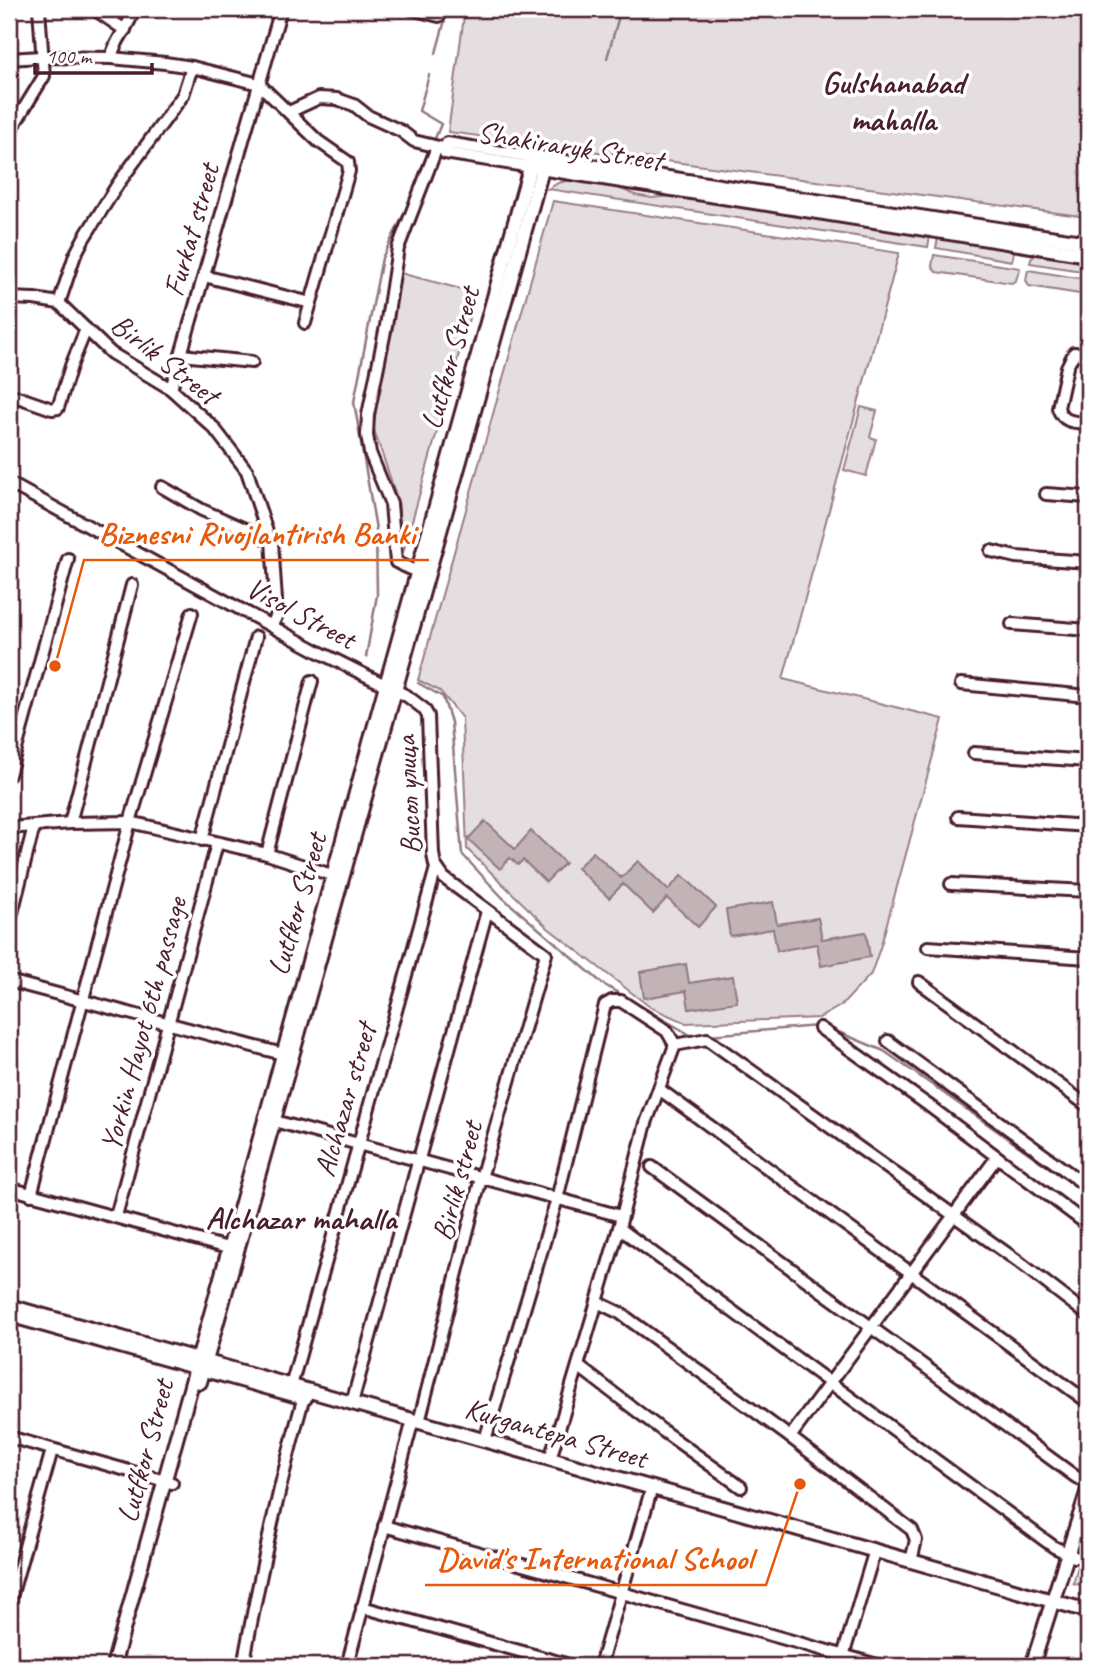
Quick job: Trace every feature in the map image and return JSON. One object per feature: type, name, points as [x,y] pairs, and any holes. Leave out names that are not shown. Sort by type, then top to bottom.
[{"type":"main road","name":"Shakiraryk Street","points":[[538,163],[1088,243]]},
{"type":"main road","name":"Shakiraryk Street","points":[[538,163],[1088,254]]},
{"type":"main road","name":"Lutfkor Street","points":[[390,688],[417,572],[538,163]]},
{"type":"main road","name":"Lutfkor Street","points":[[113,1666],[168,1481],[538,163]]},
{"type":"main road","name":"Kurgantepa Street","points":[[9,1306],[200,1365],[291,1386],[304,1394],[352,1403],[650,1491],[1055,1605],[1088,1611]]},
{"type":"main road","name":"Kurgantepa Street","points":[[9,1315],[485,1440],[650,1491]]},
{"type":"main road","name":"Lutfkor Street","points":[[121,1666],[168,1481]]},
{"type":"main road","points":[[1072,1556],[1088,1490]]},
{"type":"main road","points":[[1032,1666],[1088,1513]]},
{"type":"main road","name":"Kurgantepa Street","points":[[874,1554],[911,1561],[1055,1605],[1088,1619]]},
{"type":"main road","points":[[1040,1666],[1055,1605]]},
{"type":"street","points":[[39,9],[44,76]]},
{"type":"street","points":[[94,9],[125,30]]},
{"type":"street","points":[[111,58],[113,46],[130,24],[134,9]]},
{"type":"street","name":"Furkat street","points":[[171,389],[281,9]]},
{"type":"street","points":[[411,9],[439,16]]},
{"type":"street","points":[[9,134],[58,57]]},
{"type":"street","points":[[9,59],[111,58],[192,67],[259,84],[312,136],[350,165],[305,323]]},
{"type":"street","points":[[9,298],[59,303],[84,238],[118,184],[183,95],[192,67]]},
{"type":"street","points":[[289,112],[319,98],[337,99],[354,105],[368,116],[401,131],[414,141],[442,148],[398,247],[367,425],[370,453],[391,504],[396,562],[417,572]]},
{"type":"street","name":"Shakiraryk Street","points":[[442,148],[447,143],[538,163]]},
{"type":"street","points":[[204,276],[311,303]]},
{"type":"street","name":"Birlik Street","points":[[59,303],[111,353],[171,389],[214,428],[238,457],[254,486],[272,541],[277,615],[272,625]]},
{"type":"street","points":[[9,394],[52,409],[58,408],[86,329]]},
{"type":"street","points":[[1088,355],[1074,354],[1069,360],[1058,408],[1060,415],[1068,421],[1088,423]]},
{"type":"street","points":[[181,355],[252,362]]},
{"type":"street","name":"Visol Street","points":[[9,483],[390,688]]},
{"type":"street","points":[[162,487],[202,510],[272,541]]},
{"type":"street","points":[[1046,494],[1088,497]]},
{"type":"street","points":[[991,551],[1016,558],[1088,562]]},
{"type":"street","points":[[9,775],[68,559]]},
{"type":"street","points":[[70,822],[132,585]]},
{"type":"street","points":[[31,1195],[130,822],[192,613]]},
{"type":"street","points":[[1012,624],[1088,630]]},
{"type":"street","points":[[202,840],[256,636]]},
{"type":"street","points":[[267,854],[312,681]]},
{"type":"street","points":[[961,684],[1088,696]]},
{"type":"street","name":"Висол улица","points":[[390,688],[420,705],[428,716],[433,854],[436,868],[444,878],[486,911],[547,954]]},
{"type":"street","points":[[974,752],[1088,761]]},
{"type":"street","points":[[958,817],[1088,826]]},
{"type":"street","points":[[9,828],[70,822],[130,822],[267,854],[337,877]]},
{"type":"street","points":[[9,925],[34,826]]},
{"type":"street","name":"Yorkin Hayot 6th passage","points":[[116,1216],[217,844]]},
{"type":"street","name":"Alchazar street","points":[[291,1386],[436,868]]},
{"type":"street","points":[[951,884],[1088,891]]},
{"type":"street","points":[[352,1403],[486,911]]},
{"type":"street","points":[[928,947],[1088,958]]},
{"type":"street","name":"Birlik street","points":[[347,1666],[481,1178],[547,954]]},
{"type":"street","points":[[9,981],[287,1055]]},
{"type":"street","points":[[919,982],[1088,1106]]},
{"type":"street","points":[[485,1440],[557,1199],[605,1006],[612,1001],[621,1001],[667,1031],[675,1045],[646,1123],[551,1459]]},
{"type":"street","points":[[820,1028],[1088,1225]]},
{"type":"street","points":[[675,1045],[707,1040],[954,1215],[1088,1315]]},
{"type":"street","points":[[888,1041],[1088,1187]]},
{"type":"street","points":[[659,1089],[1088,1402]]},
{"type":"street","points":[[269,1120],[557,1199],[620,1222],[1054,1547],[1072,1556]]},
{"type":"street","points":[[790,1437],[997,1157]]},
{"type":"street","points":[[652,1167],[870,1328],[1088,1483]]},
{"type":"street","points":[[9,1188],[232,1250]]},
{"type":"street","points":[[597,1302],[620,1312],[912,1530],[916,1540],[911,1561]]},
{"type":"street","points":[[578,1366],[741,1487]]},
{"type":"street","points":[[243,1666],[261,1572],[304,1394]]},
{"type":"street","points":[[9,1437],[168,1481]]},
{"type":"street","points":[[9,1604],[52,1450]]},
{"type":"street","points":[[600,1666],[650,1491]]},
{"type":"street","points":[[384,1526],[621,1592],[841,1661],[881,1666]]},
{"type":"street","points":[[841,1661],[874,1554]]},
{"type":"street","points":[[362,1607],[573,1666]]},
{"type":"shaded area","points":[[465,9],[1088,9],[1088,217],[448,132]]},
{"type":"shaded area","points":[[570,180],[619,188],[652,198],[672,196],[930,236],[928,247],[548,189]]},
{"type":"shaded area","points":[[553,201],[899,253],[783,679],[943,719],[871,974],[842,1005],[819,1018],[686,1023],[650,1007],[548,928],[467,849],[462,718],[440,691],[418,680]]},
{"type":"shaded area","points":[[938,238],[1014,251],[1012,261],[936,248]]},
{"type":"shaded area","points":[[1037,253],[1088,262],[1088,272],[1030,263]]},
{"type":"shaded area","points":[[934,255],[1020,268],[1016,280],[1012,283],[936,272],[932,266]]},
{"type":"shaded area","points":[[1028,270],[1084,279],[1080,294],[1029,286],[1026,280]]},
{"type":"shaded area","points":[[400,273],[476,293],[403,553],[398,501],[372,424]]},
{"type":"shaded area","points":[[861,407],[877,411],[870,437],[876,439],[866,476],[844,470]]},
{"type":"shaded area","points":[[485,821],[515,849],[531,831],[565,863],[546,882],[523,860],[518,865],[510,858],[500,869],[468,839]]},
{"type":"shaded area","points":[[593,852],[621,878],[638,861],[668,890],[682,875],[716,907],[698,927],[667,898],[653,913],[623,884],[609,898],[577,868]]},
{"type":"shaded area","points":[[773,902],[777,924],[818,918],[822,939],[866,932],[870,957],[821,966],[817,944],[777,951],[773,929],[730,936],[726,910]]},
{"type":"shaded area","points":[[686,964],[689,983],[733,976],[737,1002],[689,1009],[686,991],[644,998],[640,972]]},
{"type":"shaded area","points":[[1088,1533],[1088,1587],[1073,1583]]},
{"type":"waterway","points":[[436,53],[448,9]]},
{"type":"waterway","points":[[607,58],[621,9]]},
{"type":"waterway","points":[[429,75],[419,111],[441,124],[434,141]]},
{"type":"waterway","points":[[366,657],[377,595],[376,529],[354,402],[382,258],[408,206],[430,150]]},
{"type":"waterway","points":[[418,683],[443,697],[451,722],[462,854],[502,897],[603,984],[692,1036]]},
{"type":"waterway","points":[[709,1035],[818,1026]]},
{"type":"waterway","points":[[824,1026],[884,1051],[1088,1195]]},
{"type":"place","name":"Biznesni Rivojlantirish Banki","points":[[55,666]]},
{"type":"place","name":"David's International School","points":[[800,1484]]},
{"type":"district","name":"Gulshanabad mahalla","points":[[893,100]]},
{"type":"district","name":"Alchazar mahalla","points":[[301,1218]]}]
